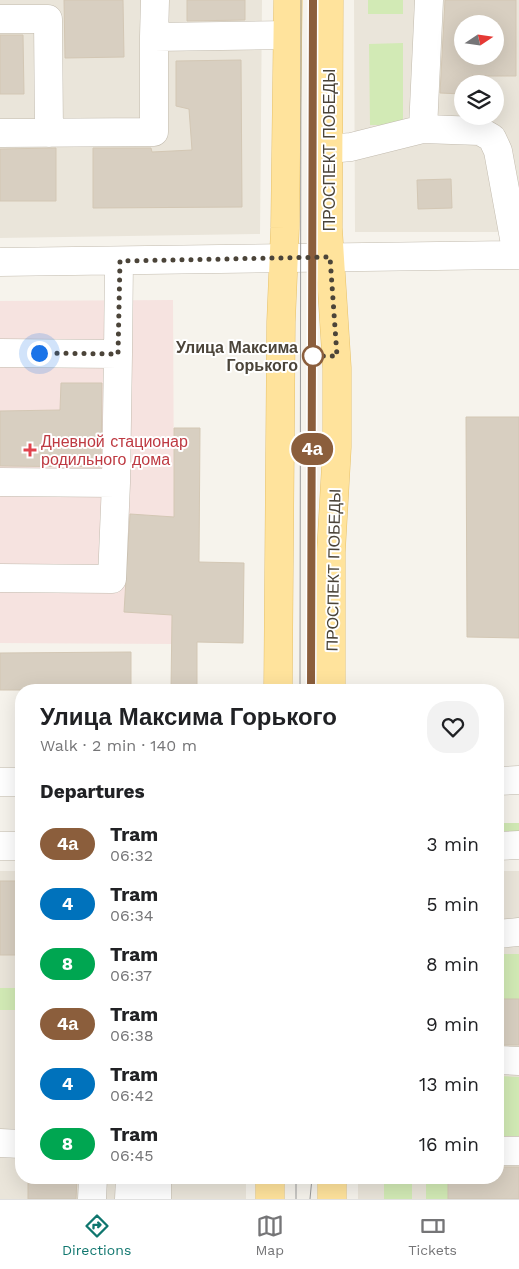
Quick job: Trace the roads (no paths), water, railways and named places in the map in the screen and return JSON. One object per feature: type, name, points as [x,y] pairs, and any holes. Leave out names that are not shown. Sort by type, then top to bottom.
[{"type":"main road","points":[[278,684],[281,322],[284,259],[288,0]]},
{"type":"main road","name":"ПРОСПЕКТ ПОБЕДЫ","points":[[329,0],[330,257],[337,368],[336,447],[330,552],[331,684]]},
{"type":"main road","points":[[270,1184],[270,1199]]},
{"type":"main road","points":[[332,1184],[332,1199]]},
{"type":"street","points":[[0,133],[154,132],[154,0]]},
{"type":"street","points":[[423,129],[428,0]]},
{"type":"street","points":[[0,20],[48,19],[49,132]]},
{"type":"street","points":[[154,37],[288,35]]},
{"type":"street","points":[[0,262],[518,255],[498,151],[492,138],[480,131],[423,129],[351,147],[329,149]]},
{"type":"street","points":[[0,578],[112,579],[116,483],[120,261]]},
{"type":"street","points":[[0,353],[118,354]]},
{"type":"street","points":[[0,482],[116,483]]},
{"type":"street","points":[[504,781],[519,780]]},
{"type":"street","points":[[0,782],[15,782]]},
{"type":"street","points":[[0,846],[15,846]]},
{"type":"street","points":[[504,846],[519,846]]},
{"type":"street","points":[[504,933],[519,932]]},
{"type":"street","points":[[504,1060],[519,1060]]},
{"type":"street","points":[[0,1143],[15,1144]]},
{"type":"street","points":[[504,1151],[519,1151]]},
{"type":"street","points":[[92,1199],[93,1184]]},
{"type":"street","points":[[129,1199],[130,1184]]},
{"type":"street","points":[[157,1184],[157,1199]]},
{"type":"tram line","points":[[300,684],[301,0]]},
{"type":"tram line","points":[[311,684],[313,0]]},
{"type":"tram line","name":"4а","points":[[311,684],[313,0]]},
{"type":"tram line","points":[[296,1184],[296,1199]]},
{"type":"tram line","points":[[310,1199],[311,1184]]},
{"type":"place","name":"Улица Максима Горького","points":[[313,356]]},
{"type":"place","name":"Дневной стационар родильного дома","points":[[30,450]]}]
